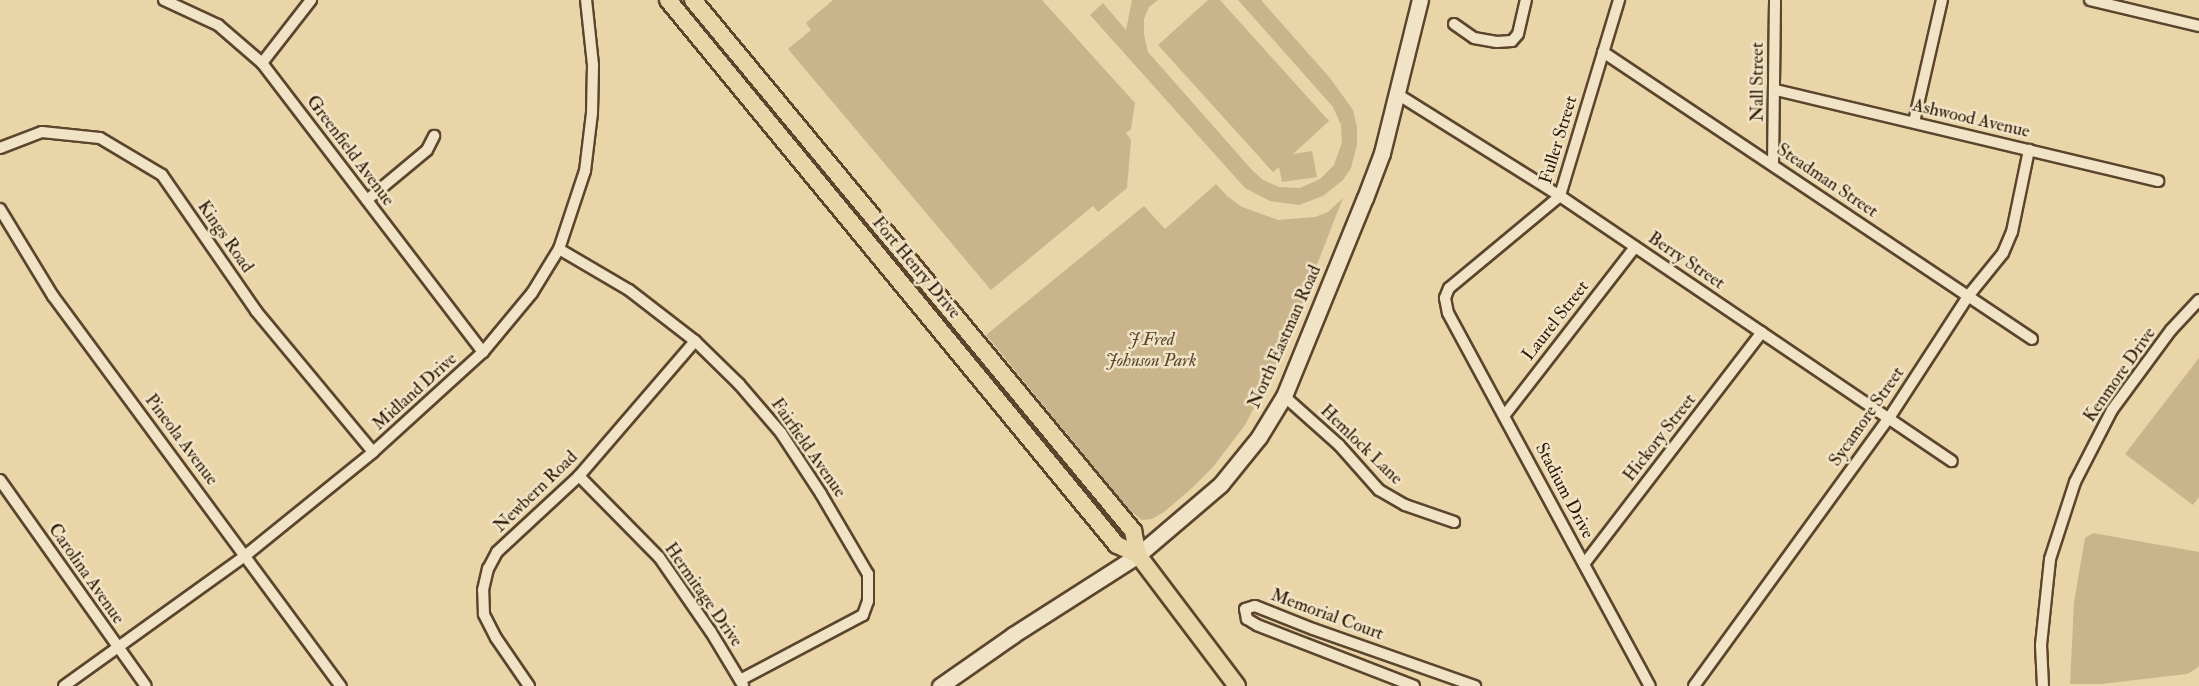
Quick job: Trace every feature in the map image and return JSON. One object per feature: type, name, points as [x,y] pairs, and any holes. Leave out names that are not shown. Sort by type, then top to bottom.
[{"type":"main road","name":"Fort Henry Drive","points":[[668,0],[1116,545],[1138,555]]},
{"type":"main road","name":"Fort Henry Drive","points":[[693,0],[1085,471],[1132,531],[1138,555],[1237,686]]},
{"type":"main road","name":"North Eastman Road","points":[[940,686],[1013,635],[1138,555],[1233,471],[1258,438],[1284,396],[1382,153],[1420,0]]},
{"type":"street","name":"Greenfield Avenue","points":[[164,0],[218,25],[262,63],[483,352]]},
{"type":"street","points":[[262,63],[311,0]]},
{"type":"street","name":"Midland Drive","points":[[64,686],[246,555],[373,453],[483,352],[532,293],[559,249],[585,171],[592,113],[593,65],[586,0]]},
{"type":"street","points":[[1454,24],[1474,38],[1497,42],[1512,41],[1518,34],[1526,0]]},
{"type":"street","name":"Fuller Street","points":[[1448,313],[1445,298],[1449,288],[1560,196],[1619,0]]},
{"type":"street","name":"Nall Street","points":[[1773,165],[1776,90],[1775,0]]},
{"type":"street","points":[[1914,122],[1942,0]]},
{"type":"street","points":[[2090,0],[2199,26]]},
{"type":"street","name":"Steadman Street","points":[[1603,52],[2032,339]]},
{"type":"street","name":"Ashwood Avenue","points":[[1776,90],[2158,181]]},
{"type":"street","name":"Berry Street","points":[[1397,94],[1560,196],[1952,461]]},
{"type":"street","name":"Kings Road","points":[[0,148],[42,132],[100,138],[162,175],[256,310],[373,453]]},
{"type":"street","points":[[367,200],[427,150],[434,136]]},
{"type":"street","name":"Sycamore Street","points":[[1694,686],[1889,418],[1969,295],[2003,254],[2012,232],[2029,150]]},
{"type":"street","name":"Pineola Avenue","points":[[0,209],[52,296],[341,686]]},
{"type":"street","name":"Laurel Street","points":[[1504,416],[1635,247]]},
{"type":"street","name":"Fairfield Avenue","points":[[559,249],[630,290],[695,341],[739,384],[781,433],[827,503],[867,574],[867,601],[863,615],[742,683]]},
{"type":"street","name":"Kenmore Drive","points":[[2043,686],[2041,645],[2050,559],[2075,482],[2112,410],[2171,330],[2199,300]]},
{"type":"street","name":"Stadium Drive","points":[[1448,313],[1650,686]]},
{"type":"street","name":"Hickory Street","points":[[1584,564],[1762,332]]},
{"type":"street","name":"Newbern Road","points":[[529,686],[496,638],[484,614],[483,590],[488,569],[497,552],[579,476],[695,341]]},
{"type":"street","name":"Hemlock Lane","points":[[1284,396],[1333,439],[1379,490],[1405,505],[1455,522]]},
{"type":"street","name":"Hermitage Drive","points":[[579,476],[659,557],[684,590],[742,683]]},
{"type":"street","name":"Carolina Avenue","points":[[0,480],[146,686]]},
{"type":"street","name":"Memorial Court","points":[[1414,686],[1257,625],[1247,619],[1244,611],[1248,606],[1255,606],[1312,629],[1390,654],[1475,686]]},
{"type":"street","points":[[1383,675],[1390,654]]},
{"type":"green space","points":[[833,0],[1042,0],[1135,103],[1131,129],[1126,133],[1131,140],[1127,188],[1098,212],[1093,206],[991,290],[788,49],[811,30],[806,23]]},
{"type":"green space","points":[[1132,0],[1158,0],[1149,7],[1144,19],[1144,35],[1148,52],[1252,170],[1263,180],[1279,187],[1300,188],[1320,179],[1334,165],[1342,142],[1341,125],[1333,107],[1238,0],[1261,0],[1330,78],[1353,110],[1357,127],[1357,145],[1351,168],[1343,180],[1323,196],[1299,205],[1270,201],[1245,188],[1090,15],[1103,3],[1126,30]]},
{"type":"green space","points":[[1208,0],[1220,0],[1329,121],[1293,154],[1312,151],[1317,177],[1282,182],[1279,167],[1273,172],[1158,45]]},
{"type":"green space","name":"J Fred Johnson Park","points":[[1216,184],[1242,207],[1278,220],[1315,217],[1328,212],[1343,198],[1284,349],[1245,425],[1213,467],[1192,488],[1164,512],[1152,519],[1142,520],[1130,511],[986,335],[1144,206],[1165,229]]},
{"type":"green space","points":[[2199,358],[2199,497],[2193,505],[2125,454]]},
{"type":"green space","points":[[2093,533],[2199,552],[2199,666],[2196,669],[2187,674],[2101,684],[2070,684],[2074,602],[2085,538]]}]
